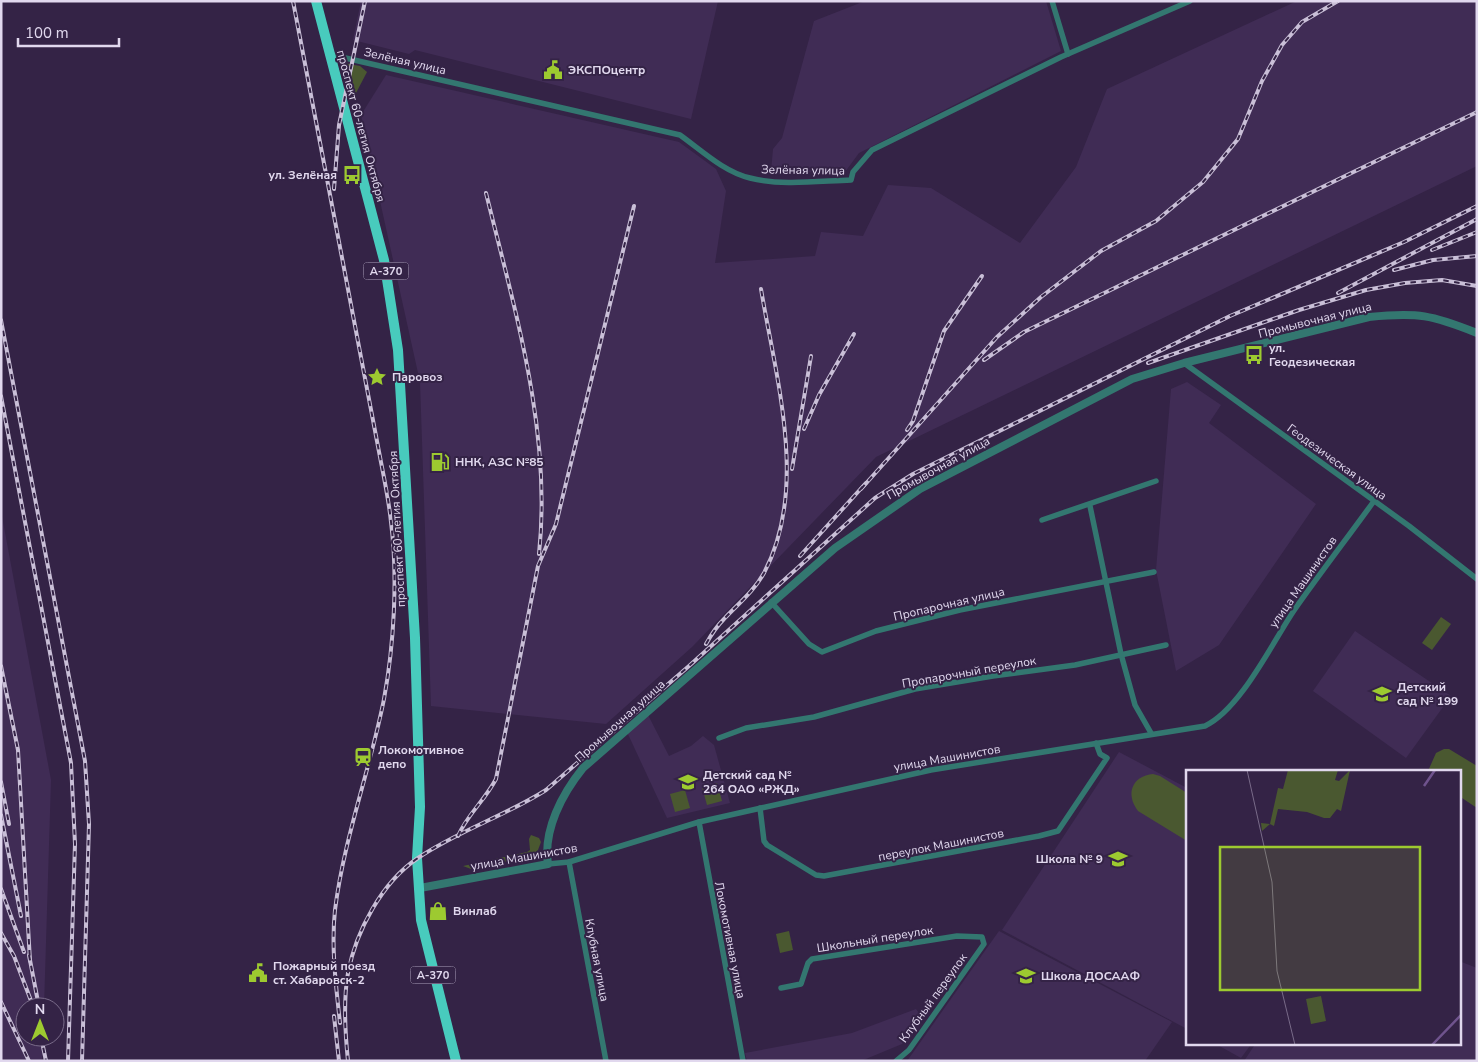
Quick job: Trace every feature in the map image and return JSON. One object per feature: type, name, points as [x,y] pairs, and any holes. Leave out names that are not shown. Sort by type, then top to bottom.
[{"type":"highway","name":"проспект 60-летия Октября","points":[[316,1],[328,54],[384,260],[398,350],[415,638],[420,807],[417,858],[420,888],[420,920],[456,1061]]},
{"type":"street","points":[[1052,1],[1068,54]]},
{"type":"street","name":"Зелёная улица","points":[[328,54],[680,135],[729,170],[749,178],[770,181],[851,180],[854,172],[872,150],[1068,54],[1190,1]]},
{"type":"street","name":"Промывочная улица","points":[[548,864],[546,851],[551,825],[571,784],[583,768],[771,602],[855,532],[920,489],[1118,384],[1184,363],[1369,317],[1421,314],[1438,318],[1477,333]]},
{"type":"street","name":"Геодезическая улица","points":[[1184,363],[1374,501],[1477,579]]},
{"type":"street","points":[[1042,520],[1090,506],[1156,480]]},
{"type":"street","name":"улица Машинистов","points":[[420,888],[548,864],[569,862],[699,822],[931,770],[1151,733],[1205,726],[1213,722],[1228,708],[1267,657],[1294,611],[1374,501]]},
{"type":"street","points":[[1090,506],[1104,582],[1121,654],[1135,705],[1151,733]]},
{"type":"street","name":"Пропарочная улица","points":[[771,602],[809,644],[822,652],[876,631],[960,610],[1154,572]]},
{"type":"street","name":"Пропарочный переулок","points":[[719,738],[746,728],[814,717],[915,689],[1075,665],[1166,645]]},
{"type":"street","name":"переулок Машинистов","points":[[760,808],[767,845],[816,875],[832,876],[1030,838],[1058,830],[1107,758],[1100,754],[1096,743]]},
{"type":"street","name":"Локомотивная улица","points":[[699,822],[743,1061]]},
{"type":"street","name":"Клубная улица","points":[[569,862],[606,1061]]},
{"type":"street","name":"Школьный переулок","points":[[781,988],[801,984],[808,963],[812,958],[957,936],[978,936],[983,938],[984,944]]},
{"type":"street","name":"Клубный переулок","points":[[896,1061],[908,1050],[984,944]]},
{"type":"shaded area","points":[[361,1],[718,1],[691,119],[415,50],[409,54],[353,40]]},
{"type":"shaded area","points":[[865,1],[1046,1],[1061,51],[859,153],[845,172],[771,172],[773,149],[782,138],[814,21]]},
{"type":"shaded area","points":[[1297,1],[1477,1],[1477,166],[876,457],[692,647],[606,724],[431,706],[420,382],[361,115],[386,75],[679,142],[716,169],[726,191],[715,263],[815,256],[821,232],[863,236],[888,185],[931,188],[1020,243],[1076,167],[1107,89]]},
{"type":"shaded area","points":[[1187,382],[1221,405],[1209,423],[1316,504],[1219,645],[1176,671],[1156,570],[1171,389]]},
{"type":"shaded area","points":[[1,511],[51,780],[44,997],[15,997],[15,1047],[43,1047],[42,1061],[1,1061]]},
{"type":"shaded area","name":"Детский сад № 199","points":[[1355,631],[1451,696],[1406,758],[1313,691]]},
{"type":"shaded area","name":"Детский сад № 264 ОАО «РЖД»","points":[[648,715],[669,756],[691,746],[703,736],[714,745],[730,803],[667,818],[627,732]]},
{"type":"shaded area","name":"Школа № 9","points":[[1119,752],[1186,787],[1186,1028],[1002,930]]},
{"type":"shaded area","name":"Школа ДОСААФ","points":[[999,931],[1172,1022],[1145,1061],[907,1061]]},
{"type":"shaded area","points":[[1460,961],[1477,968],[1477,1061],[1244,1061],[1255,1044],[1460,1044]]},
{"type":"shaded area","points":[[916,1009],[923,1019],[902,1044],[861,1061],[747,1061],[745,1053],[852,1033]]},
{"type":"shaded area","points":[[1216,1044],[1251,1044],[1241,1058]]},
{"type":"green space","points":[[343,63],[360,66],[367,72],[356,93],[348,92],[341,68]]},
{"type":"green space","points":[[1441,617],[1451,624],[1432,650],[1422,643]]},
{"type":"green space","points":[[1449,749],[1477,766],[1477,808],[1460,797],[1460,770],[1428,770],[1436,753]]},
{"type":"green space","points":[[1146,775],[1160,776],[1186,792],[1186,840],[1138,811],[1134,805],[1131,792],[1133,787],[1140,778]]},
{"type":"green space","points":[[717,783],[722,801],[707,805],[702,787]]},
{"type":"green space","points":[[685,790],[690,808],[675,812],[670,794]]},
{"type":"green space","points":[[531,835],[539,838],[541,842],[538,850],[531,856],[471,869],[463,866],[527,852],[530,850],[529,839]]},
{"type":"green space","points":[[789,931],[793,950],[780,953],[776,934]]},
{"type":"railway","points":[[293,1],[387,492],[393,543],[394,611],[384,699],[344,857],[335,910],[334,952],[340,1023]]},
{"type":"railway","points":[[334,189],[339,125],[365,1]]},
{"type":"railway","points":[[861,489],[997,337],[1041,297],[1101,251],[1156,221],[1203,182],[1238,139],[1262,81],[1282,45],[1302,22],[1338,1]]},
{"type":"railway","points":[[984,360],[1024,332],[1477,112]]},
{"type":"railway","points":[[486,193],[519,327],[536,417],[542,508],[539,554]]},
{"type":"railway","points":[[458,836],[466,821],[496,779],[538,566],[556,524],[634,206]]},
{"type":"railway","points":[[348,1061],[345,1028],[348,973],[364,924],[393,880],[405,868],[433,848],[546,790],[689,666],[875,498],[913,474],[1230,316],[1404,242],[1477,206]]},
{"type":"railway","points":[[1338,293],[1477,219]]},
{"type":"railway","points":[[1432,250],[1477,232]]},
{"type":"railway","points":[[1394,270],[1433,260],[1477,256]]},
{"type":"railway","points":[[907,430],[913,421],[944,331],[982,276]]},
{"type":"railway","points":[[1148,363],[1299,310],[1366,290],[1405,283],[1442,280],[1477,286]]},
{"type":"railway","points":[[706,644],[719,625],[751,592],[764,573],[777,540],[785,505],[787,470],[785,433],[761,289]]},
{"type":"railway","points":[[1,320],[85,761],[89,824],[82,1061]]},
{"type":"railway","points":[[804,429],[819,395],[854,334]]},
{"type":"railway","points":[[792,469],[811,356]]},
{"type":"railway","points":[[1,396],[71,763],[75,844],[68,1061]]},
{"type":"railway","points":[[800,556],[866,483]]},
{"type":"railway","points":[[1,666],[18,750],[30,961]]},
{"type":"railway","points":[[1,782],[9,824]]},
{"type":"railway","points":[[1,815],[21,916]]},
{"type":"railway","points":[[1,889],[24,952]]},
{"type":"railway","points":[[1,933],[14,956],[30,997]]},
{"type":"railway","points":[[29,955],[37,997]]},
{"type":"railway","points":[[1,1002],[29,1061]]},
{"type":"railway","points":[[334,1016],[339,1061]]},
{"type":"railway","points":[[43,1047],[46,1061]]},
{"type":"place","name":"ЭКСПОцентр","points":[[553,70]]},
{"type":"place","name":"ул. Зелёная","points":[[352,175]]},
{"type":"place","name":"ул. Геодезическая","points":[[1254,355]]},
{"type":"place","name":"Паровоз","points":[[377,377]]},
{"type":"place","name":"ННК, АЗС №85","points":[[440,462]]},
{"type":"place","name":"Детский сад № 199","points":[[1382,694]]},
{"type":"place","name":"Локомотивное депо","points":[[363,757]]},
{"type":"place","name":"Детский сад № 264 ОАО «РЖД»","points":[[688,782]]},
{"type":"place","name":"Школа № 9","points":[[1118,859]]},
{"type":"place","name":"Винлаб","points":[[438,911]]},
{"type":"place","name":"Пожарный поезд ст. Хабаровск-2","points":[[258,973]]},
{"type":"place","name":"Школа ДОСААФ","points":[[1026,976]]}]
